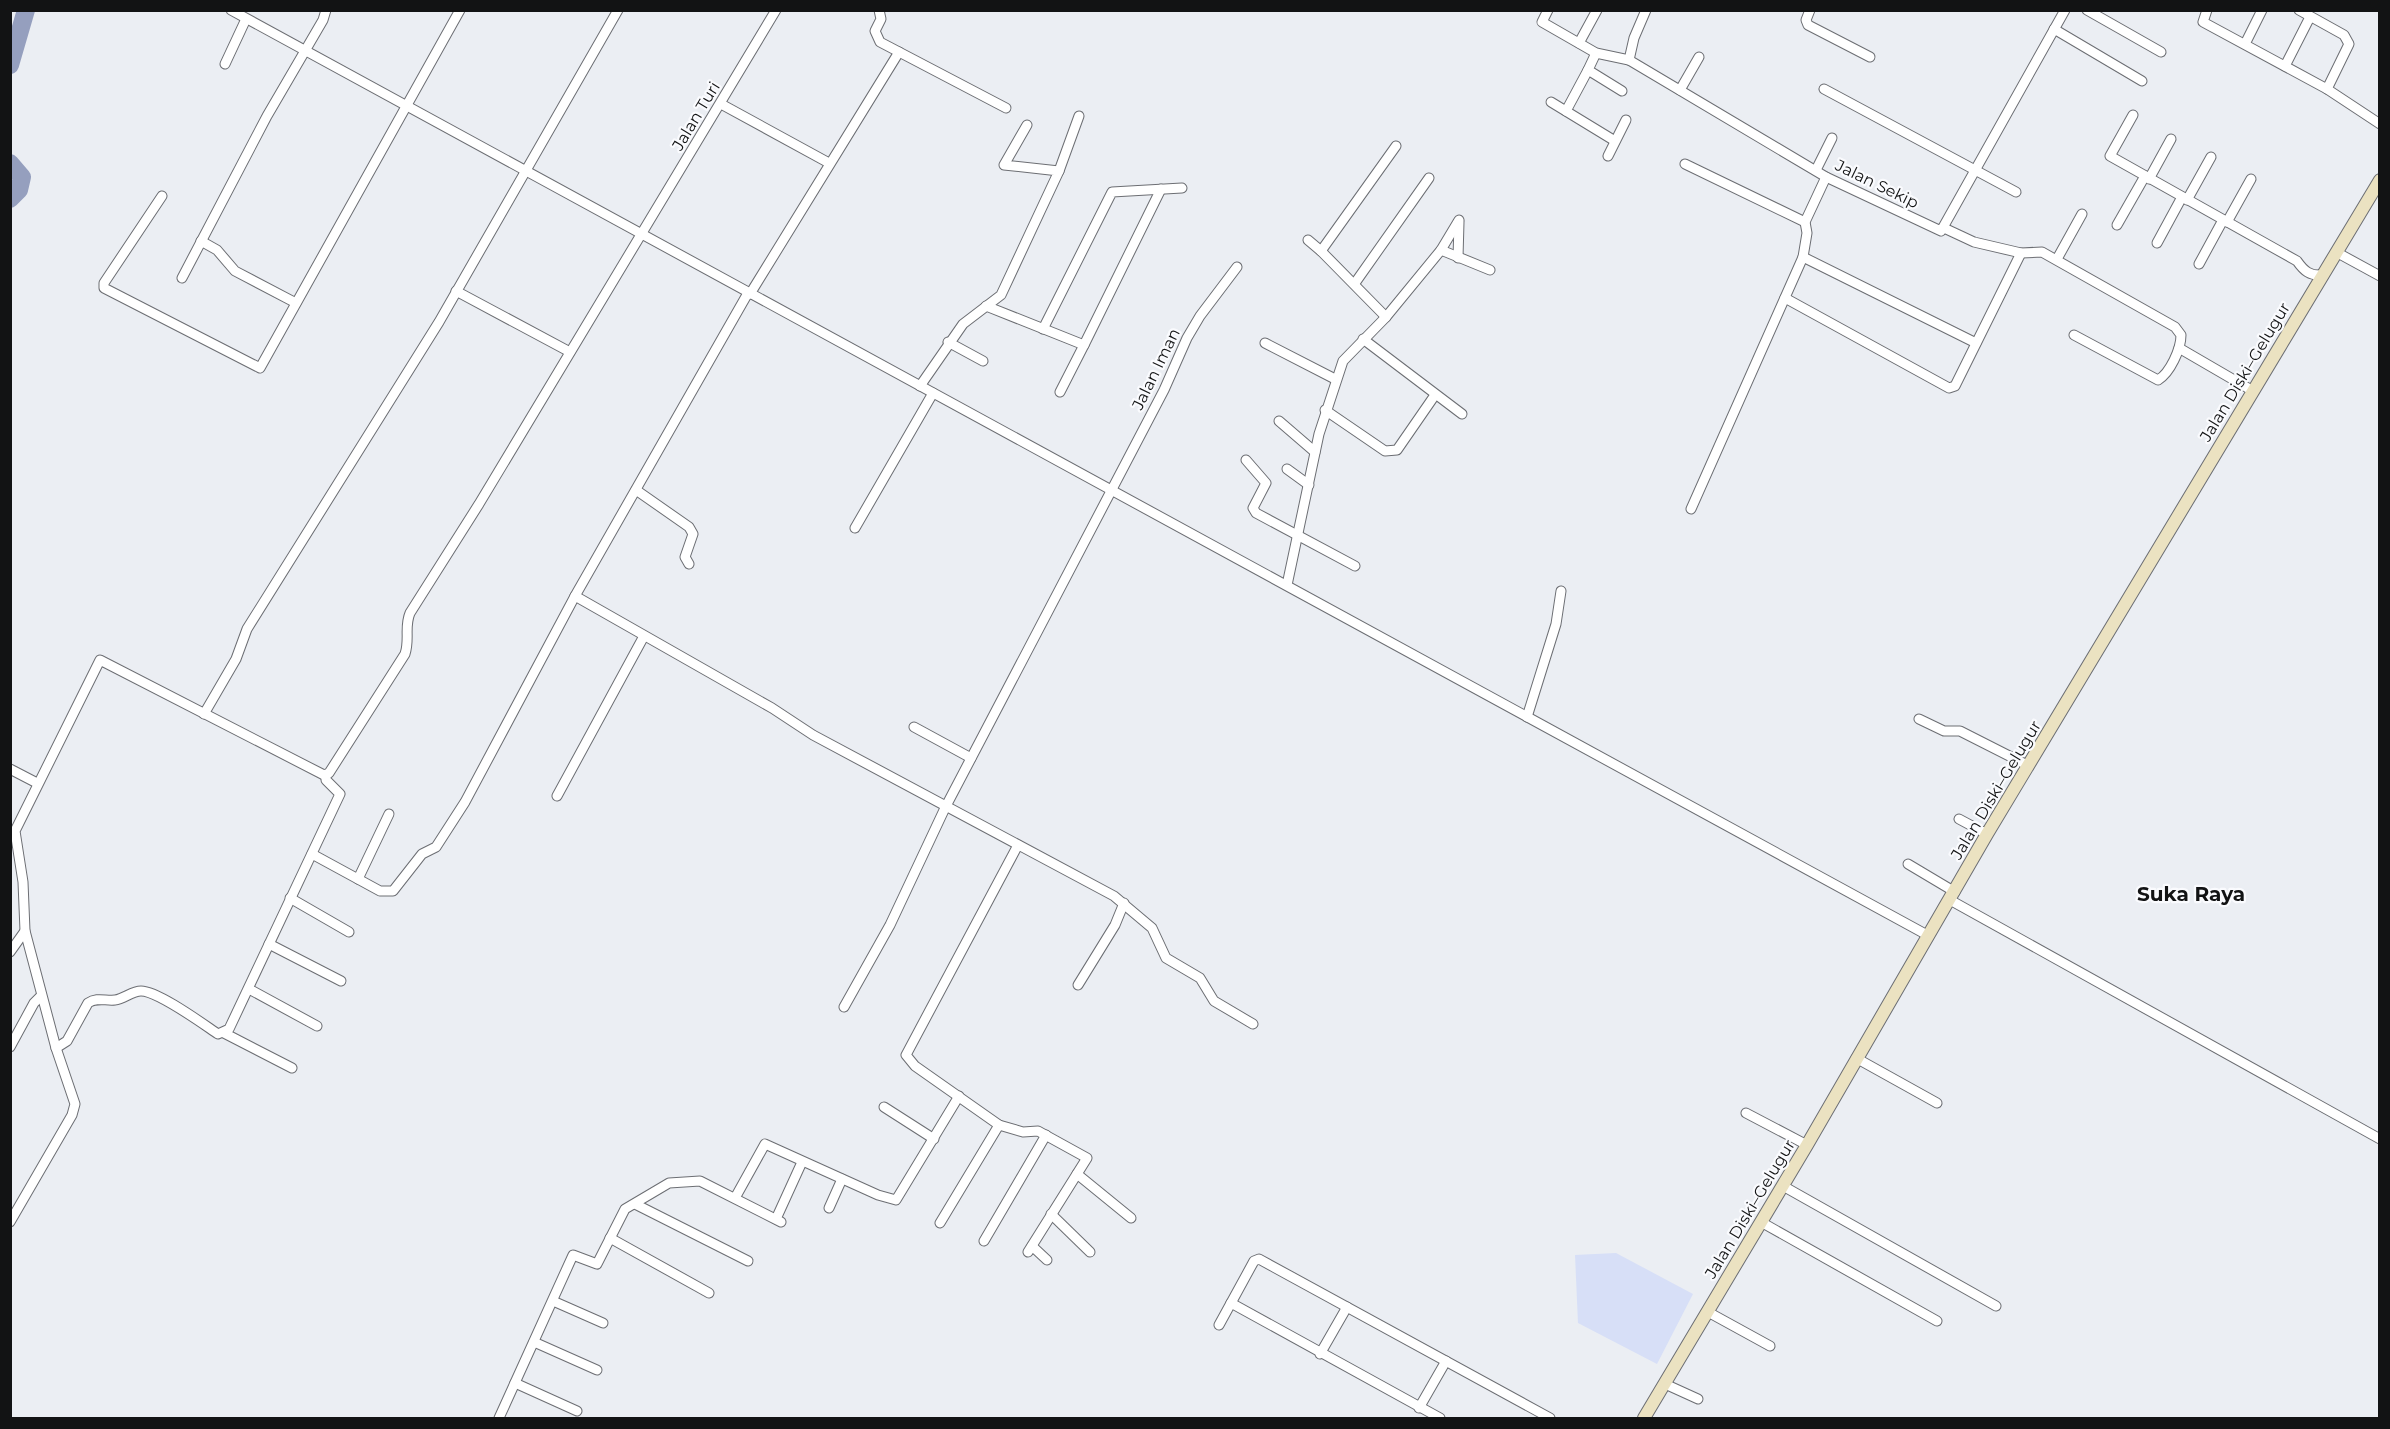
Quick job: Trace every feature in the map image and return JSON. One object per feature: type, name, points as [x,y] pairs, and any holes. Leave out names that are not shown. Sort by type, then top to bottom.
[{"type":"main road","name":"Jalan Diski–Gelugur","points":[[1644,1419],[1783,1186],[1987,834],[2379,180]]},
{"type":"street","points":[[231,10],[640,236],[1112,489],[1929,936]]},
{"type":"street","points":[[182,278],[267,116],[326,10]]},
{"type":"street","points":[[162,196],[104,283],[106,290],[260,368],[460,10]]},
{"type":"street","points":[[204,714],[236,659],[247,629],[456,291],[618,10]]},
{"type":"street","name":"Jalan Turi","points":[[326,775],[405,654],[408,644],[405,623],[410,613],[776,10]]},
{"type":"street","points":[[879,10],[881,19],[875,31],[877,39],[1006,108]]},
{"type":"street","name":"Jalan Sekip","points":[[1548,10],[1542,22],[1579,44],[1596,53],[1629,60],[1826,177],[1938,231],[1944,228]]},
{"type":"street","points":[[1579,44],[1597,10]]},
{"type":"street","points":[[1629,60],[1634,38],[1646,10]]},
{"type":"street","points":[[1810,10],[1806,20],[1808,25],[1870,57]]},
{"type":"street","points":[[2064,10],[1944,228],[1974,242],[2020,253],[2036,251],[2057,259],[2175,327],[2181,335],[2179,348],[2163,377],[2158,380],[2074,335]]},
{"type":"street","points":[[2087,10],[2161,52]]},
{"type":"street","points":[[2207,10],[2203,22],[2327,89],[2379,123]]},
{"type":"street","points":[[2245,44],[2262,10]]},
{"type":"street","points":[[2299,10],[2344,35],[2349,44],[2327,89]]},
{"type":"street","points":[[2285,66],[2310,17]]},
{"type":"street","points":[[225,64],[246,19]]},
{"type":"street","points":[[2054,29],[2142,81]]},
{"type":"street","points":[[312,854],[380,891],[393,891],[422,854],[436,847],[519,704],[575,596],[749,294],[898,52]]},
{"type":"street","points":[[1566,111],[1596,53]]},
{"type":"street","points":[[1680,90],[1699,57]]},
{"type":"street","points":[[1588,70],[1622,91]]},
{"type":"street","points":[[1824,90],[2016,192]]},
{"type":"street","points":[[1551,102],[1615,141]]},
{"type":"street","points":[[721,104],[829,163]]},
{"type":"street","points":[[2133,115],[2110,156],[2297,261],[2303,270],[2314,276],[2322,275]]},
{"type":"street","points":[[920,386],[948,342],[963,324],[1001,295],[1059,171],[1079,116]]},
{"type":"street","points":[[1608,156],[1626,120]]},
{"type":"street","points":[[1027,124],[1004,165],[1059,171]]},
{"type":"street","points":[[1816,170],[1832,138]]},
{"type":"street","points":[[2117,225],[2171,139]]},
{"type":"street","points":[[1321,251],[1396,146]]},
{"type":"street","points":[[2157,243],[2211,157]]},
{"type":"street","points":[[1685,164],[1805,222]]},
{"type":"street","points":[[1691,509],[1803,257],[1807,233],[1805,222],[1826,177]]},
{"type":"street","points":[[1355,283],[1429,178]]},
{"type":"street","points":[[2199,264],[2251,179]]},
{"type":"street","points":[[1043,329],[1112,192],[1182,188]]},
{"type":"street","points":[[1060,392],[1161,189]]},
{"type":"street","points":[[2057,259],[2082,214]]},
{"type":"street","points":[[1287,585],[1325,410],[1343,361],[1386,317],[1441,250],[1459,220],[1458,258]]},
{"type":"street","points":[[1308,240],[1355,283],[1386,317]]},
{"type":"street","points":[[201,242],[217,250],[235,271],[296,303]]},
{"type":"street","points":[[1441,250],[1490,270]]},
{"type":"street","points":[[2336,252],[2379,276]]},
{"type":"street","points":[[1785,298],[1949,388],[1955,386],[2020,253]]},
{"type":"street","points":[[1803,257],[1976,343]]},
{"type":"street","name":"Jalan Iman","points":[[844,1007],[890,925],[945,808],[1164,390],[1187,338],[1237,267]]},
{"type":"street","points":[[456,291],[570,352]]},
{"type":"street","points":[[986,306],[1084,345]]},
{"type":"street","points":[[1363,339],[1462,414]]},
{"type":"street","points":[[948,342],[983,361]]},
{"type":"street","points":[[1265,343],[1335,379]]},
{"type":"street","points":[[2179,348],[2253,391]]},
{"type":"street","points":[[855,528],[933,393]]},
{"type":"street","points":[[1325,410],[1384,451],[1393,452],[1435,395]]},
{"type":"street","points":[[1279,421],[1315,452]]},
{"type":"street","points":[[1246,460],[1266,483],[1253,511],[1355,566]]},
{"type":"street","points":[[1287,469],[1309,485]]},
{"type":"street","points":[[636,490],[689,527],[693,534],[686,557],[689,564]]},
{"type":"street","points":[[1527,717],[1556,624],[1561,591]]},
{"type":"street","points":[[575,596],[772,708],[813,735],[1124,903],[1152,928],[1166,958],[1200,978],[1214,1000],[1253,1024]]},
{"type":"street","points":[[557,796],[644,636]]},
{"type":"street","points":[[10,1222],[74,1110],[69,1084],[41,996],[25,931],[23,882],[15,831],[99,660],[326,775],[326,780],[340,794],[234,1022],[224,1033]]},
{"type":"street","points":[[1918,718],[1944,732],[1960,731],[2029,766]]},
{"type":"street","points":[[914,727],[971,758]]},
{"type":"street","points":[[10,769],[37,783]]},
{"type":"street","points":[[358,879],[389,814]]},
{"type":"street","points":[[1959,819],[1987,834]]},
{"type":"street","points":[[1018,845],[906,1054],[907,1060],[999,1125],[1046,1135],[1087,1158],[1030,1249],[1047,1260]]},
{"type":"street","points":[[1908,864],[1952,896],[2379,1139]]},
{"type":"street","points":[[290,898],[349,932]]},
{"type":"street","points":[[1078,985],[1115,926],[1124,903]]},
{"type":"street","points":[[10,952],[25,931]]},
{"type":"street","points":[[269,944],[341,981]]},
{"type":"street","points":[[249,989],[317,1026]]},
{"type":"street","points":[[56,1048],[67,1041],[88,1003],[93,1000],[123,999],[139,991],[149,993],[185,1011],[218,1034],[224,1033],[292,1068]]},
{"type":"street","points":[[10,1047],[34,1003],[41,996]]},
{"type":"street","points":[[1856,1058],[1937,1103]]},
{"type":"street","points":[[735,1198],[765,1144],[802,1162],[896,1200],[959,1096]]},
{"type":"street","points":[[884,1107],[934,1139]]},
{"type":"street","points":[[1746,1113],[1807,1145]]},
{"type":"street","points":[[940,1223],[999,1125]]},
{"type":"street","points":[[984,1241],[1046,1135]]},
{"type":"street","points":[[499,1419],[573,1256],[597,1264],[625,1209],[669,1183],[700,1181],[779,1220],[802,1162]]},
{"type":"street","points":[[1077,1174],[1131,1218]]},
{"type":"street","points":[[829,1208],[842,1179]]},
{"type":"street","points":[[1783,1186],[1996,1306]]},
{"type":"street","points":[[635,1204],[748,1261]]},
{"type":"street","points":[[1051,1214],[1090,1252]]},
{"type":"street","points":[[1761,1222],[1936,1320]]},
{"type":"street","points":[[610,1238],[709,1293]]},
{"type":"street","points":[[1219,1325],[1254,1261],[1259,1259],[1550,1419]]},
{"type":"street","points":[[553,1301],[603,1323]]},
{"type":"street","points":[[1231,1303],[1440,1419]]},
{"type":"street","points":[[1320,1354],[1347,1307]]},
{"type":"street","points":[[1708,1312],[1770,1346]]},
{"type":"street","points":[[534,1342],[597,1370]]},
{"type":"street","points":[[1419,1408],[1446,1361]]},
{"type":"street","points":[[515,1383],[577,1411]]},
{"type":"street","points":[[1665,1384],[1698,1399]]},
{"type":"shaded area","points":[[1616,1253],[1693,1294],[1657,1364],[1578,1323],[1575,1255]]},
{"type":"waterway","points":[[10,65],[26,10]]},
{"type":"waterway","points":[[10,163],[22,177],[19,190],[10,199]]},
{"type":"district","name":"Suka Raya","points":[[2191,894]]}]
